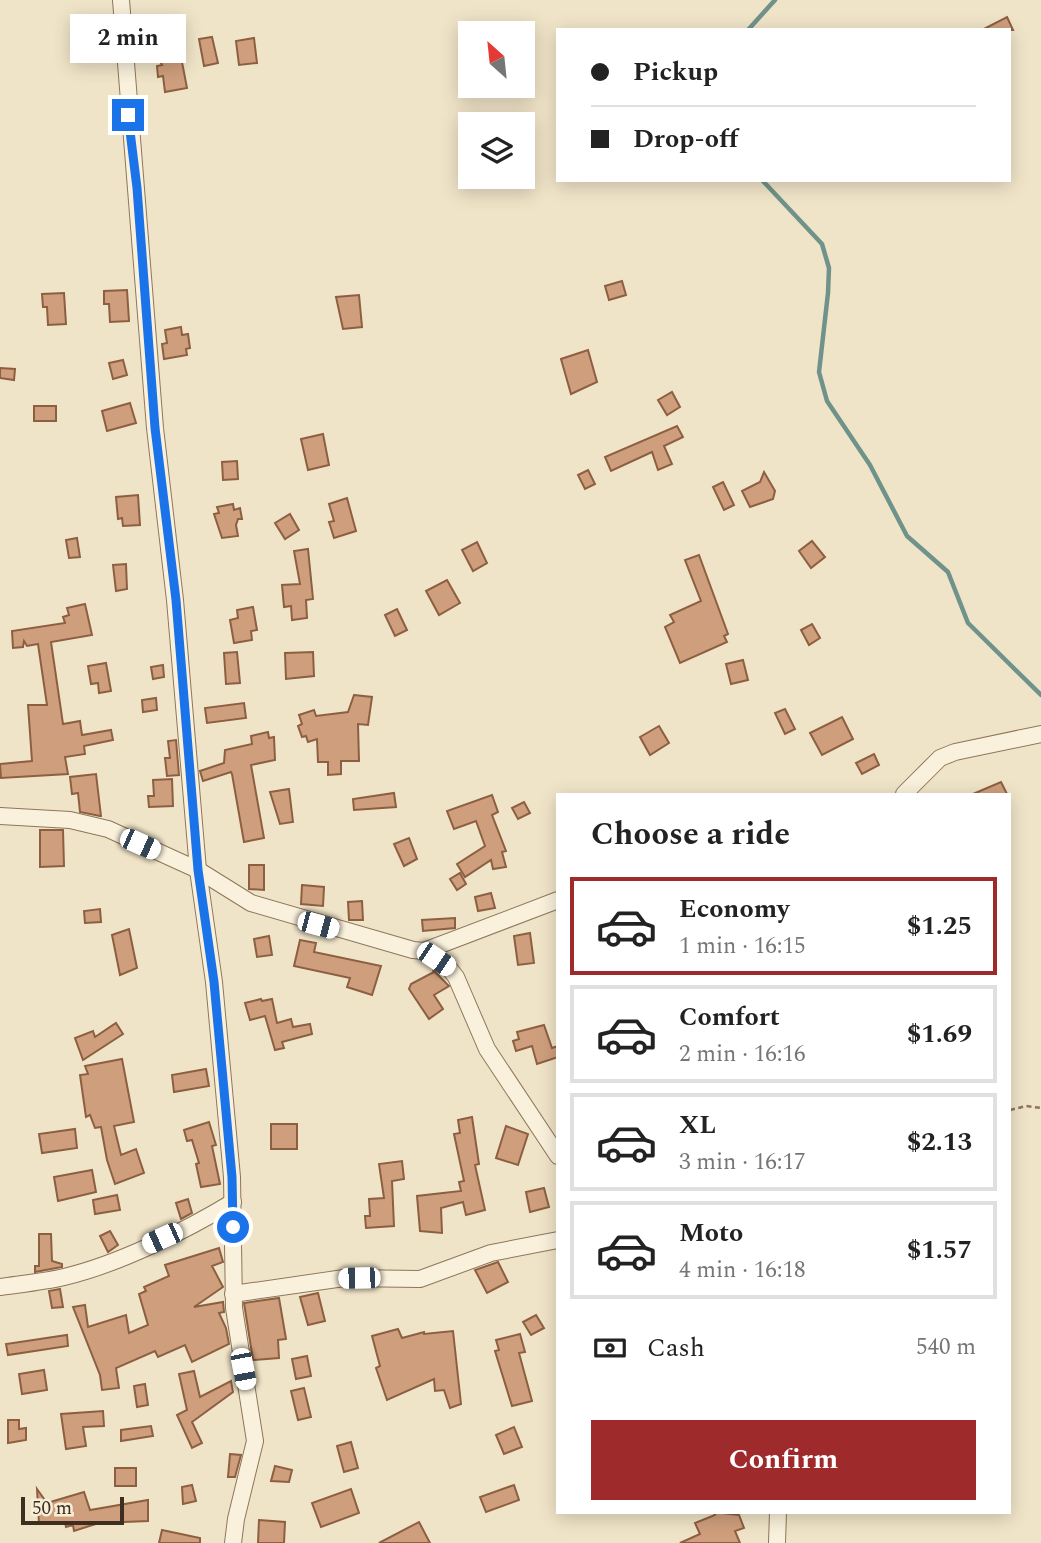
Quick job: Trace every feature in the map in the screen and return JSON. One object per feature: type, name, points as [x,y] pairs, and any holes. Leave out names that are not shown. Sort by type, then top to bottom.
[{"type":"street","points":[[121,0],[155,428],[176,600],[198,870],[214,982],[233,1202],[233,1294],[255,1441],[236,1519],[233,1543]]},
{"type":"street","points":[[905,793],[940,758],[955,752],[1041,734]]},
{"type":"street","points":[[0,816],[70,820],[108,829],[198,870],[251,903],[294,918],[424,951],[448,967],[456,977],[487,1049],[556,1153]]},
{"type":"street","points":[[424,951],[556,901]]},
{"type":"street","points":[[0,1287],[66,1276],[120,1257],[204,1219],[233,1202]]},
{"type":"street","points":[[233,1294],[344,1278],[420,1279],[491,1252],[556,1240]]},
{"type":"street","points":[[777,1543],[778,1514]]},
{"type":"path","points":[[1011,1110],[1026,1106],[1041,1108]]},
{"type":"building","points":[[1007,17],[1013,30],[1011,28],[986,28]]},
{"type":"building","points":[[162,24],[182,62],[187,88],[165,92],[163,76],[158,77],[157,66],[162,65],[142,27]]},
{"type":"building","points":[[99,33],[111,33],[111,50],[99,50]]},
{"type":"building","points":[[212,37],[218,63],[204,66],[199,39]]},
{"type":"building","points":[[254,38],[257,63],[239,65],[236,41]]},
{"type":"building","points":[[622,281],[626,295],[609,300],[605,286]]},
{"type":"building","points":[[127,290],[129,321],[110,322],[109,304],[104,304],[104,291]]},
{"type":"building","points":[[64,293],[66,324],[48,325],[47,307],[43,307],[42,294]]},
{"type":"building","points":[[359,295],[362,327],[343,329],[336,297]]},
{"type":"building","points":[[181,327],[182,335],[188,334],[190,348],[186,349],[187,355],[164,359],[162,344],[167,343],[165,330]]},
{"type":"building","points":[[588,350],[597,382],[571,394],[561,359]]},
{"type":"building","points":[[123,360],[127,375],[113,379],[109,363]]},
{"type":"building","points":[[0,368],[15,369],[14,380],[0,378]]},
{"type":"building","points":[[672,392],[680,407],[667,415],[658,400]]},
{"type":"building","points":[[130,403],[136,423],[107,431],[102,411]]},
{"type":"building","points":[[34,406],[56,406],[56,421],[34,421]]},
{"type":"building","points":[[677,426],[683,437],[664,446],[672,464],[658,470],[652,452],[611,471],[605,457]]},
{"type":"building","points":[[323,434],[329,465],[308,470],[301,439]]},
{"type":"building","points":[[237,461],[238,479],[223,480],[222,462]]},
{"type":"building","points":[[588,470],[595,484],[585,489],[578,475]]},
{"type":"building","points":[[764,472],[775,491],[773,499],[750,507],[742,491],[760,482]]},
{"type":"building","points":[[723,482],[734,505],[724,510],[713,487]]},
{"type":"building","points":[[138,495],[140,525],[123,526],[122,518],[118,519],[116,497]]},
{"type":"building","points":[[347,498],[356,531],[334,538],[329,522],[334,521],[329,504]]},
{"type":"building","points":[[233,504],[234,510],[240,508],[242,519],[238,519],[236,525],[238,536],[222,538],[214,514],[219,513],[217,507]]},
{"type":"building","points":[[290,514],[299,530],[285,539],[275,523]]},
{"type":"building","points":[[77,538],[80,557],[69,558],[66,540]]},
{"type":"building","points":[[812,541],[825,557],[811,568],[799,551]]},
{"type":"building","points":[[477,542],[487,563],[473,571],[462,550]]},
{"type":"building","points":[[308,549],[313,599],[306,600],[307,618],[292,620],[291,606],[284,607],[282,585],[300,584],[294,551]]},
{"type":"building","points":[[699,555],[728,634],[724,636],[727,642],[680,663],[665,627],[674,622],[670,615],[701,601],[685,560]]},
{"type":"building","points":[[126,564],[127,589],[116,591],[113,565]]},
{"type":"building","points":[[447,580],[460,603],[439,615],[426,591]]},
{"type":"building","points":[[85,604],[92,635],[51,642],[63,724],[80,721],[82,735],[111,730],[113,740],[84,746],[85,754],[65,757],[68,774],[1,778],[0,764],[32,761],[28,705],[47,705],[38,644],[27,646],[24,641],[23,647],[13,648],[12,631],[65,623],[63,617],[69,615],[67,608]]},
{"type":"building","points":[[253,607],[257,630],[251,631],[252,640],[234,643],[230,620],[238,618],[237,610]]},
{"type":"building","points":[[397,609],[407,630],[395,636],[385,615]]},
{"type":"building","points":[[812,624],[820,638],[809,645],[801,630]]},
{"type":"building","points":[[237,652],[240,683],[226,684],[224,653]]},
{"type":"building","points":[[313,652],[314,676],[286,679],[285,653]]},
{"type":"building","points":[[743,660],[748,680],[731,684],[726,664]]},
{"type":"building","points":[[106,663],[111,691],[99,693],[98,683],[91,684],[88,666]]},
{"type":"building","points":[[163,665],[164,677],[153,679],[151,667]]},
{"type":"building","points":[[354,695],[372,697],[368,725],[358,724],[359,761],[341,761],[341,774],[328,775],[328,762],[318,762],[317,739],[308,742],[306,736],[302,737],[298,726],[302,724],[299,715],[314,710],[316,716],[348,712]]},
{"type":"building","points":[[156,698],[157,710],[143,712],[142,700]]},
{"type":"building","points":[[244,703],[246,718],[207,723],[205,708]]},
{"type":"building","points":[[785,709],[795,729],[785,734],[775,713]]},
{"type":"building","points":[[842,717],[853,739],[822,755],[810,733]]},
{"type":"building","points":[[659,726],[669,743],[650,755],[640,737]]},
{"type":"building","points":[[268,732],[269,738],[274,737],[275,760],[251,765],[264,838],[244,842],[231,772],[203,781],[200,771],[224,763],[225,750],[252,744],[251,736]]},
{"type":"building","points":[[176,740],[179,775],[167,776],[165,758],[170,758],[168,741]]},
{"type":"building","points":[[874,754],[879,765],[862,774],[856,763]]},
{"type":"building","points":[[96,774],[101,816],[80,812],[78,793],[72,794],[70,777]]},
{"type":"building","points":[[172,779],[173,806],[149,807],[148,796],[154,796],[153,780]]},
{"type":"building","points":[[1001,782],[1006,793],[975,793]]},
{"type":"building","points":[[289,789],[293,822],[280,824],[270,792]]},
{"type":"building","points":[[394,793],[396,807],[354,810],[353,799]]},
{"type":"building","points":[[492,795],[498,812],[492,815],[506,851],[502,852],[506,867],[493,869],[491,860],[465,877],[457,864],[485,846],[476,821],[454,829],[447,811]]},
{"type":"building","points":[[524,802],[530,813],[518,819],[512,808]]},
{"type":"building","points":[[40,830],[63,830],[64,866],[40,867]]},
{"type":"building","points":[[409,838],[417,859],[404,866],[394,844]]},
{"type":"building","points":[[249,865],[264,865],[264,890],[249,889]]},
{"type":"building","points":[[460,873],[466,884],[457,890],[450,879]]},
{"type":"building","points":[[302,885],[324,887],[323,906],[301,904]]},
{"type":"building","points":[[491,893],[495,908],[478,911],[475,897]]},
{"type":"building","points":[[362,901],[363,920],[349,920],[348,902]]},
{"type":"building","points":[[100,909],[101,922],[85,923],[84,911]]},
{"type":"building","points":[[455,918],[455,928],[423,931],[422,920]]},
{"type":"building","points":[[129,929],[137,968],[120,975],[112,935]]},
{"type":"building","points":[[530,933],[534,963],[518,965],[514,936]]},
{"type":"building","points":[[269,936],[272,955],[257,957],[254,939]]},
{"type":"building","points":[[300,940],[316,943],[314,952],[381,966],[372,995],[347,987],[350,978],[294,966]]},
{"type":"building","points":[[433,970],[449,986],[434,995],[443,1009],[429,1019],[409,989],[411,984],[434,972]]},
{"type":"building","points":[[272,999],[277,1023],[291,1019],[293,1027],[310,1024],[312,1034],[282,1042],[284,1048],[275,1050],[265,1016],[250,1020],[245,1003]]},
{"type":"building","points":[[116,1023],[123,1034],[83,1060],[75,1038],[93,1031],[95,1037]]},
{"type":"building","points":[[544,1025],[552,1048],[556,1047],[556,1058],[537,1064],[532,1046],[516,1051],[513,1041],[519,1039],[517,1032]]},
{"type":"building","points":[[122,1059],[134,1122],[114,1126],[121,1155],[136,1149],[144,1173],[115,1184],[101,1127],[95,1128],[90,1115],[86,1117],[80,1075],[88,1074],[85,1066]]},
{"type":"building","points":[[206,1069],[209,1086],[174,1092],[172,1075]]},
{"type":"building","points":[[472,1117],[479,1164],[475,1165],[485,1210],[466,1215],[463,1202],[441,1208],[442,1233],[420,1231],[417,1196],[461,1191],[459,1182],[464,1181],[454,1134],[460,1133],[458,1120]]},
{"type":"building","points":[[209,1122],[216,1145],[212,1146],[220,1184],[201,1187],[196,1164],[199,1163],[192,1140],[187,1141],[184,1130]]},
{"type":"building","points":[[271,1124],[297,1124],[297,1149],[271,1149]]},
{"type":"building","points":[[506,1126],[528,1134],[518,1165],[496,1158]]},
{"type":"building","points":[[75,1129],[77,1148],[42,1153],[39,1134]]},
{"type":"building","points":[[402,1161],[404,1179],[392,1181],[394,1226],[366,1228],[365,1216],[370,1216],[369,1199],[384,1198],[379,1164]]},
{"type":"building","points":[[92,1170],[96,1192],[58,1201],[54,1177]]},
{"type":"building","points":[[544,1188],[549,1207],[530,1212],[526,1192]]},
{"type":"building","points":[[117,1195],[120,1210],[95,1214],[93,1200]]},
{"type":"building","points":[[188,1199],[192,1213],[181,1219],[176,1203]]},
{"type":"building","points":[[110,1231],[118,1245],[108,1252],[100,1236]]},
{"type":"building","points":[[39,1234],[51,1234],[52,1261],[62,1264],[62,1267],[35,1272],[35,1266],[39,1266]]},
{"type":"building","points":[[219,1248],[223,1262],[212,1266],[223,1287],[194,1307],[223,1302],[224,1312],[219,1313],[229,1344],[192,1362],[185,1345],[158,1357],[155,1351],[116,1368],[119,1388],[102,1390],[100,1375],[73,1307],[85,1305],[88,1327],[126,1315],[129,1333],[148,1325],[139,1294],[146,1291],[144,1287],[169,1276],[165,1265]]},
{"type":"building","points":[[498,1262],[508,1282],[487,1293],[475,1270]]},
{"type":"building","points":[[60,1289],[63,1307],[52,1308],[49,1291]]},
{"type":"building","points":[[318,1293],[325,1321],[308,1325],[300,1297]]},
{"type":"building","points":[[279,1298],[286,1339],[278,1340],[279,1358],[253,1360],[244,1303]]},
{"type":"building","points":[[536,1315],[544,1328],[531,1335],[523,1322]]},
{"type":"building","points":[[398,1329],[402,1338],[424,1332],[453,1331],[461,1404],[450,1408],[444,1390],[435,1391],[434,1379],[387,1400],[376,1368],[380,1366],[372,1336]]},
{"type":"building","points":[[520,1334],[525,1352],[519,1353],[532,1401],[512,1406],[495,1351],[499,1350],[496,1340]]},
{"type":"building","points":[[67,1335],[68,1346],[8,1355],[6,1344]]},
{"type":"building","points":[[307,1356],[311,1376],[296,1379],[292,1359]]},
{"type":"building","points":[[44,1370],[47,1390],[22,1394],[19,1374]]},
{"type":"building","points":[[194,1371],[200,1397],[231,1381],[233,1392],[192,1422],[202,1443],[192,1448],[177,1415],[187,1410],[179,1374]]},
{"type":"building","points":[[145,1384],[148,1405],[137,1407],[134,1386]]},
{"type":"building","points":[[304,1388],[311,1417],[298,1420],[291,1391]]},
{"type":"building","points":[[103,1411],[104,1426],[83,1427],[86,1446],[66,1449],[61,1414]]},
{"type":"building","points":[[8,1420],[19,1420],[19,1429],[26,1428],[26,1440],[8,1443]]},
{"type":"building","points":[[151,1426],[153,1436],[121,1441],[121,1430]]},
{"type":"building","points":[[514,1427],[522,1447],[504,1454],[496,1435]]},
{"type":"building","points":[[351,1442],[358,1468],[344,1472],[337,1446]]},
{"type":"building","points":[[230,1454],[241,1455],[235,1477],[228,1477]]},
{"type":"building","points":[[275,1466],[292,1470],[289,1482],[271,1481]]},
{"type":"building","points":[[115,1468],[136,1468],[136,1486],[115,1486]]},
{"type":"building","points":[[192,1485],[196,1501],[183,1504],[182,1487]]},
{"type":"building","points":[[514,1485],[519,1500],[486,1512],[480,1497]]},
{"type":"building","points":[[37,1489],[47,1503],[84,1492],[90,1510],[148,1500],[148,1521],[99,1523],[74,1531],[73,1525],[66,1527],[65,1522],[39,1524]]},
{"type":"building","points":[[351,1489],[359,1513],[321,1527],[312,1503]]},
{"type":"building","points":[[715,1515],[739,1515],[744,1528],[735,1531],[740,1543],[680,1543],[700,1534],[695,1523]]},
{"type":"building","points":[[259,1520],[285,1522],[284,1543],[258,1543]]},
{"type":"building","points":[[419,1522],[430,1543],[379,1543]]},
{"type":"building","points":[[162,1530],[200,1538],[200,1543],[159,1543]]},
{"type":"waterway","points":[[750,28],[775,0]]},
{"type":"waterway","points":[[764,182],[822,244],[829,268],[819,372],[827,401],[870,465],[907,536],[948,572],[968,623],[1041,695]]},
{"type":"route","points":[[128,115],[137,188],[163,512],[176,600],[198,870],[214,982],[232,1177],[233,1227]]}]
